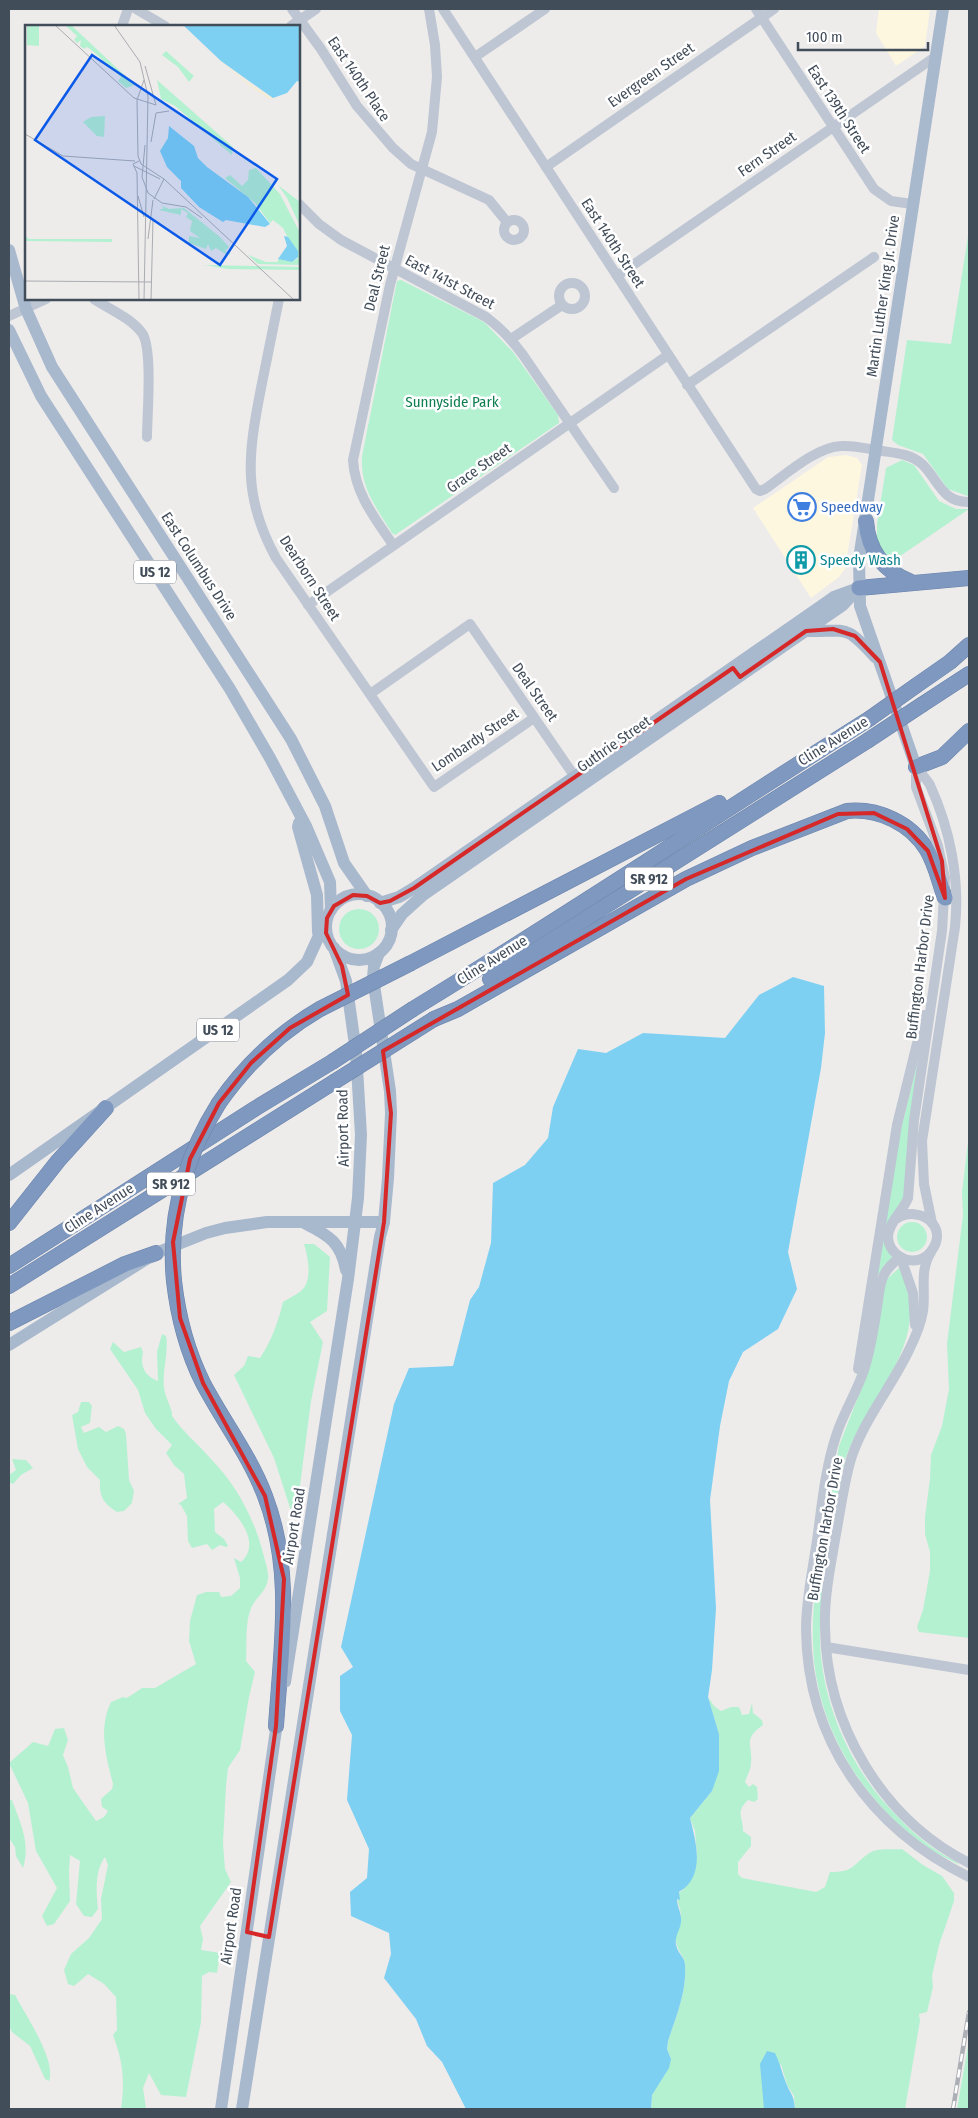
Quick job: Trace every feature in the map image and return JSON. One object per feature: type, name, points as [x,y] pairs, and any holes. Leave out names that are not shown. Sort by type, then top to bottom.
[{"type":"highway","points":[[866,521],[868,536],[879,561],[890,571],[912,582]]},
{"type":"highway","points":[[859,588],[969,578]]},
{"type":"highway","name":"Cline Avenue","points":[[9,1266],[537,932],[800,761],[869,719],[950,662],[969,645]]},
{"type":"highway","name":"Cline Avenue","points":[[9,1286],[334,1082],[434,1018],[487,981],[969,674]]},
{"type":"highway","points":[[916,767],[942,757],[969,731]]},
{"type":"highway","points":[[276,1726],[284,1594],[282,1563],[276,1530],[265,1496],[253,1469],[207,1389],[195,1364],[180,1318],[174,1281],[174,1230],[181,1189],[197,1142],[219,1103],[241,1073],[290,1028],[320,1009],[800,761]]},
{"type":"highway","points":[[434,1018],[458,1008],[686,879],[760,845],[847,811],[857,810],[884,815],[901,824],[913,834],[928,851],[944,898]]},
{"type":"highway","name":"US 12","points":[[9,1223],[58,1161],[106,1108]]},
{"type":"highway","points":[[9,1323],[126,1264],[156,1253]]},
{"type":"main road","name":"Martin Luther King Jr. Drive","points":[[859,588],[859,559],[943,9]]},
{"type":"main road","name":"East Columbus Drive","points":[[9,250],[21,279],[26,309],[40,343],[68,394],[291,739],[318,789],[344,863],[367,896]]},
{"type":"main road","name":"US 12","points":[[9,330],[41,396],[230,689],[270,758],[299,815],[298,827],[317,895],[318,941]]},
{"type":"main road","points":[[859,588],[860,606],[916,767]]},
{"type":"main road","name":"Guthrie Street","points":[[380,902],[399,898],[575,777],[737,672],[806,631],[843,605],[859,588]]},
{"type":"main road","name":"Guthrie Street","points":[[391,930],[408,908],[438,884],[737,672],[834,597],[859,588]]},
{"type":"main road","points":[[806,631],[833,629],[848,632],[860,640],[880,662]]},
{"type":"main road","points":[[299,815],[306,826],[330,882],[329,914],[326,933],[334,948],[345,957],[353,960],[370,958],[378,953],[388,942],[391,930],[390,916],[380,902],[367,896],[353,895],[346,898],[329,914]]},
{"type":"main road","name":"US 12","points":[[106,1108],[288,980],[307,962],[329,914]]},
{"type":"main road","name":"Airport Road","points":[[221,2109],[276,1726],[291,1651],[356,1223],[361,1145],[360,1097],[346,981],[334,948]]},
{"type":"main road","points":[[242,2109],[384,1222],[391,1113],[390,1091],[373,978],[378,953]]},
{"type":"main road","points":[[9,1175],[106,1108]]},
{"type":"main road","points":[[9,1345],[156,1253],[206,1233],[225,1228],[267,1222],[384,1222]]},
{"type":"main road","points":[[302,1222],[333,1240],[342,1253],[348,1279]]},
{"type":"main road","points":[[247,1932],[270,1937]]},
{"type":"street","points":[[122,25],[128,9]]},
{"type":"street","points":[[136,9],[163,25]]},
{"type":"street","name":"East 140th Place","points":[[292,9],[368,122],[393,148],[411,164],[483,196],[494,204],[507,222]]},
{"type":"street","points":[[292,25],[316,9]]},
{"type":"street","name":"Deal Street","points":[[393,546],[360,494],[355,478],[353,460],[394,270],[432,132],[437,93],[435,45],[429,9]]},
{"type":"street","name":"East 140th Street","points":[[443,9],[752,485],[760,491],[826,449],[846,446],[877,450]]},
{"type":"street","points":[[475,57],[545,9]]},
{"type":"street","name":"Evergreen Street","points":[[546,167],[758,13],[774,9]]},
{"type":"street","name":"East 139th Street","points":[[758,13],[874,189],[891,201],[912,204]]},
{"type":"street","name":"Fern Street","points":[[616,276],[935,57]]},
{"type":"street","name":"East 141st Street","points":[[300,210],[341,240],[394,270],[486,317],[511,339],[614,488]]},
{"type":"street","points":[[687,385],[874,257]]},
{"type":"street","points":[[9,316],[44,300]]},
{"type":"street","points":[[96,300],[135,326],[145,338],[148,352],[146,437]]},
{"type":"street","name":"Dearborn Street","points":[[280,300],[250,452],[251,488],[260,524],[276,558],[434,787]]},
{"type":"street","points":[[511,339],[562,305]]},
{"type":"street","name":"Grace Street","points":[[308,605],[668,355]]},
{"type":"street","points":[[877,450],[914,458],[926,468],[945,495],[955,501],[969,502]]},
{"type":"street","name":"Deal Street","points":[[370,694],[470,624],[575,777]]},
{"type":"street","name":"Lombardy Street","points":[[434,787],[534,718]]},
{"type":"street","name":"Buffington Harbor Drive","points":[[896,1219],[905,1207],[908,1198],[914,1120],[933,998],[942,931],[944,898],[944,870],[938,846],[916,787],[916,767]]},
{"type":"street","name":"Buffington Harbor Drive","points":[[916,767],[930,784],[949,842],[956,878],[957,896],[955,927],[922,1141],[924,1184],[932,1223]]},
{"type":"street","points":[[852,1397],[898,1126],[935,973]]},
{"type":"street","points":[[911,1212],[919,1213],[932,1223],[936,1238],[931,1252],[917,1260],[900,1258],[893,1251],[889,1243],[888,1234],[896,1219],[911,1212]]},
{"type":"street","name":"Buffington Harbor Drive","points":[[931,1252],[925,1261],[922,1311],[913,1341],[852,1455],[842,1496],[827,1592],[825,1617],[826,1647],[829,1676],[837,1706],[854,1747],[870,1773],[894,1804],[916,1827],[936,1843],[969,1863]]},
{"type":"street","points":[[900,1258],[883,1276],[871,1346],[864,1371],[836,1435],[828,1466],[809,1590],[807,1648],[814,1692],[832,1743],[863,1795],[904,1836],[936,1858],[969,1876]]},
{"type":"street","name":"Buffington Harbor Drive","points":[[900,1258],[913,1293],[915,1318],[913,1341]]},
{"type":"street","points":[[826,1647],[969,1670]]},
{"type":"highlighted area","points":[[833,629],[855,636],[880,662],[942,861],[945,898],[928,851],[907,829],[874,813],[838,814],[686,879],[383,1051],[391,1113],[384,1222],[269,1937],[247,1932],[276,1726],[284,1579],[265,1496],[203,1383],[180,1318],[173,1242],[190,1159],[219,1103],[251,1063],[290,1028],[348,995],[342,966],[326,933],[327,918],[334,906],[353,895],[367,896],[380,903],[390,901],[414,888],[733,668],[740,677],[806,631]]},
{"type":"shaded area","points":[[879,9],[930,9],[925,46],[896,66],[876,33]]},
{"type":"shaded area","points":[[846,455],[857,458],[862,465],[845,569],[839,577],[811,598],[753,508],[828,457]]},
{"type":"green space","points":[[969,230],[968,496],[948,489],[923,454],[898,445],[892,440],[907,340],[951,344]]},
{"type":"green space","name":"Sunnyside Park","points":[[401,280],[484,322],[513,352],[558,415],[559,423],[395,535],[380,514],[366,488],[362,456],[397,281]]},
{"type":"green space","points":[[902,460],[914,465],[939,501],[956,509],[969,509],[890,563],[877,544],[877,524],[886,468]]},
{"type":"green space","points":[[359,909],[373,915],[379,929],[373,943],[359,949],[345,943],[339,929],[345,915]]},
{"type":"green space","points":[[923,1040],[905,1188],[902,1203],[889,1221],[891,1256],[894,1259],[884,1265],[879,1274],[877,1274],[894,1158]]},
{"type":"green space","points":[[969,1134],[969,1638],[919,1632],[917,1627],[923,1610],[930,1571],[930,1552],[925,1534],[925,1517],[931,1455],[942,1426],[949,1389],[947,1344],[963,1215],[962,1192]]},
{"type":"green space","points":[[912,1222],[923,1226],[927,1237],[923,1248],[912,1252],[901,1248],[897,1237],[901,1226]]},
{"type":"green space","points":[[304,1244],[314,1244],[330,1257],[327,1311],[310,1322],[323,1342],[311,1401],[298,1501],[292,1514],[274,1458],[234,1375],[244,1366],[248,1356],[260,1358],[274,1331],[283,1302],[305,1287],[308,1269]]},
{"type":"green space","points":[[899,1268],[909,1297],[910,1317],[907,1337],[900,1356],[849,1449],[842,1470],[834,1513],[827,1533],[824,1529],[839,1446],[870,1366],[883,1290],[887,1279]]},
{"type":"green space","points":[[162,1334],[166,1336],[167,1342],[164,1387],[172,1416],[219,1468],[236,1490],[255,1527],[267,1566],[268,1576],[265,1588],[252,1606],[247,1623],[246,1661],[255,1672],[240,1750],[228,1768],[223,1843],[225,1869],[231,1882],[200,1926],[203,1939],[201,1950],[220,1953],[217,1973],[209,1972],[202,1976],[201,2022],[186,2097],[161,2095],[149,2073],[143,2088],[146,2109],[121,2109],[122,2071],[113,2035],[117,2030],[116,1997],[104,1984],[88,1974],[74,1986],[68,1984],[64,1970],[71,1954],[89,1938],[102,1919],[101,1899],[108,1865],[105,1857],[99,1868],[98,1875],[98,1909],[92,1917],[84,1916],[76,1904],[80,1861],[70,1855],[70,1901],[54,1924],[47,1926],[42,1916],[57,1888],[36,1851],[28,1803],[9,1763],[33,1742],[48,1746],[55,1729],[64,1728],[68,1740],[63,1755],[73,1788],[96,1821],[104,1817],[108,1811],[102,1807],[101,1799],[112,1789],[113,1784],[104,1743],[105,1722],[111,1702],[123,1697],[127,1698],[142,1688],[155,1688],[196,1664],[189,1641],[190,1621],[197,1595],[206,1592],[219,1592],[221,1597],[231,1596],[240,1588],[240,1578],[234,1558],[241,1562],[247,1554],[249,1546],[246,1530],[235,1514],[223,1502],[214,1509],[215,1532],[224,1539],[228,1546],[220,1545],[212,1550],[207,1544],[192,1548],[188,1541],[187,1516],[181,1505],[178,1504],[187,1498],[184,1474],[174,1465],[166,1453],[172,1445],[156,1429],[145,1413],[138,1390],[110,1349],[113,1342],[124,1352],[141,1347],[144,1370],[149,1376],[158,1381],[157,1352]]},
{"type":"green space","points":[[81,1402],[89,1402],[92,1406],[90,1423],[81,1427],[84,1433],[99,1427],[106,1432],[118,1426],[124,1429],[126,1434],[129,1480],[134,1491],[132,1503],[124,1511],[117,1512],[105,1502],[101,1495],[100,1480],[87,1467],[78,1449],[72,1415],[78,1412]]},
{"type":"green space","points":[[12,1459],[26,1460],[33,1468],[21,1475],[13,1484],[9,1482],[9,1475],[16,1470]]},
{"type":"green space","points":[[823,1558],[827,1563],[820,1623],[822,1667],[834,1715],[844,1739],[868,1782],[883,1801],[915,1834],[959,1865],[929,1848],[905,1830],[883,1809],[863,1785],[847,1760],[833,1732],[823,1704],[816,1674],[813,1644],[815,1591],[820,1560]]},
{"type":"green space","points":[[708,1697],[714,1706],[721,1711],[731,1707],[739,1707],[742,1715],[749,1714],[752,1703],[753,1713],[762,1720],[763,1725],[753,1735],[750,1742],[751,1765],[745,1782],[749,1787],[753,1784],[757,1787],[758,1799],[754,1802],[748,1800],[741,1811],[743,1831],[751,1837],[751,1846],[738,1862],[738,1874],[742,1878],[816,1892],[825,1887],[830,1872],[845,1871],[874,1851],[902,1849],[923,1865],[942,1876],[954,1893],[954,1901],[939,1945],[927,2012],[919,2014],[920,2021],[905,2109],[795,2109],[794,2096],[787,2085],[781,2064],[764,2094],[764,2109],[651,2109],[652,2095],[671,2059],[667,2049],[668,2041],[680,2004],[684,1984],[685,1962],[676,1944],[681,1914],[677,1898],[683,1890],[697,1855],[695,1831],[690,1818],[712,1791],[719,1734]]},
{"type":"green space","points":[[9,1800],[12,1800],[24,1833],[26,1850],[23,1868],[16,1856],[15,1847],[9,1838]]},
{"type":"green space","points":[[9,1994],[15,1995],[39,2038],[48,2062],[49,2081],[45,2079],[30,2046],[12,2032],[9,2026]]},
{"type":"green space","points":[[969,2040],[969,2109],[957,2109]]},
{"type":"water","points":[[793,977],[824,986],[825,1033],[821,1068],[788,1252],[797,1289],[778,1329],[743,1352],[729,1381],[720,1426],[710,1500],[716,1608],[712,1670],[708,1697],[719,1734],[719,1771],[712,1791],[690,1818],[695,1837],[697,1858],[693,1877],[679,1892],[680,1900],[677,1899],[681,1919],[676,1944],[685,1963],[685,1975],[680,2004],[668,2041],[667,2049],[671,2059],[669,2068],[652,2095],[651,2109],[466,2109],[442,2062],[427,2046],[416,2019],[384,1978],[391,1954],[389,1933],[351,1916],[350,1892],[367,1878],[369,1849],[347,1800],[352,1735],[340,1711],[340,1676],[353,1667],[341,1647],[394,1404],[409,1368],[453,1366],[470,1300],[479,1287],[491,1243],[493,1183],[525,1165],[548,1138],[553,1107],[578,1049],[606,1053],[643,1033],[725,1038],[759,995]]},
{"type":"water","points":[[767,2051],[775,2053],[793,2098],[795,2109],[764,2109],[760,2064]]},
{"type":"railway","points":[[953,2109],[969,2012]]},
{"type":"place","name":"Speedway","points":[[802,507]]},
{"type":"place","name":"Speedy Wash","points":[[801,560]]}]
